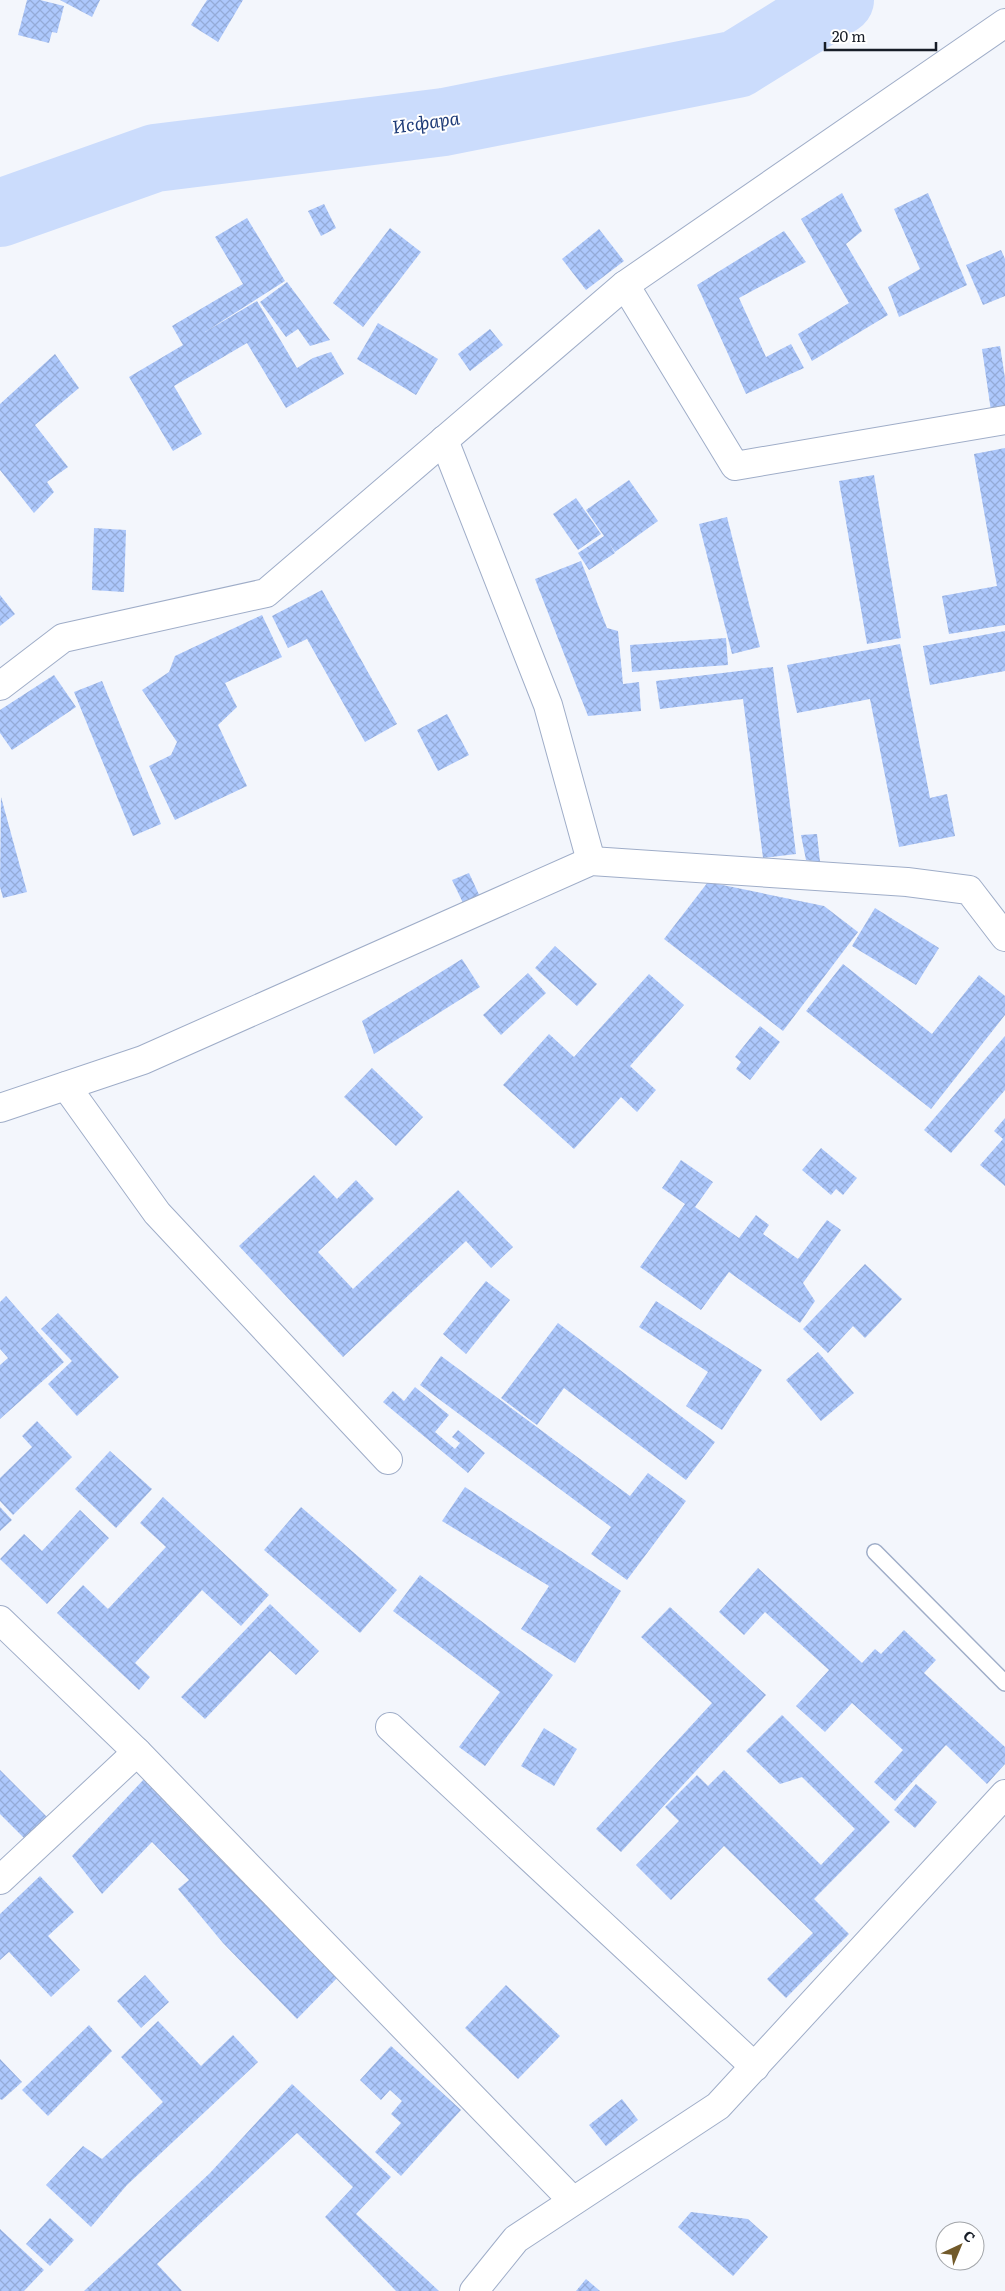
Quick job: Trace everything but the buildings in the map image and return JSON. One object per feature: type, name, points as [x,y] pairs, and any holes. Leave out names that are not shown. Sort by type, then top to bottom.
[{"type":"street","points":[[0,686],[63,638],[266,593],[625,285],[1005,23]]},
{"type":"street","points":[[625,285],[735,466],[1005,420]]},
{"type":"street","points":[[444,440],[548,705],[591,861]]},
{"type":"street","points":[[0,1108],[143,1060],[591,861],[907,882],[969,890],[1005,937]]},
{"type":"street","points":[[66,1086],[157,1212],[388,1460]]},
{"type":"street","points":[[0,1620],[137,1752],[574,2201]]},
{"type":"street","points":[[390,1727],[755,2067]]},
{"type":"street","points":[[0,1880],[137,1752]]},
{"type":"street","points":[[474,2291],[516,2239],[718,2106],[1005,1794]]},
{"type":"lane","points":[[875,1552],[1005,1683]]},
{"type":"waterway","name":"Исфара","points":[[0,213],[155,158],[444,122],[737,64],[840,0]]}]
